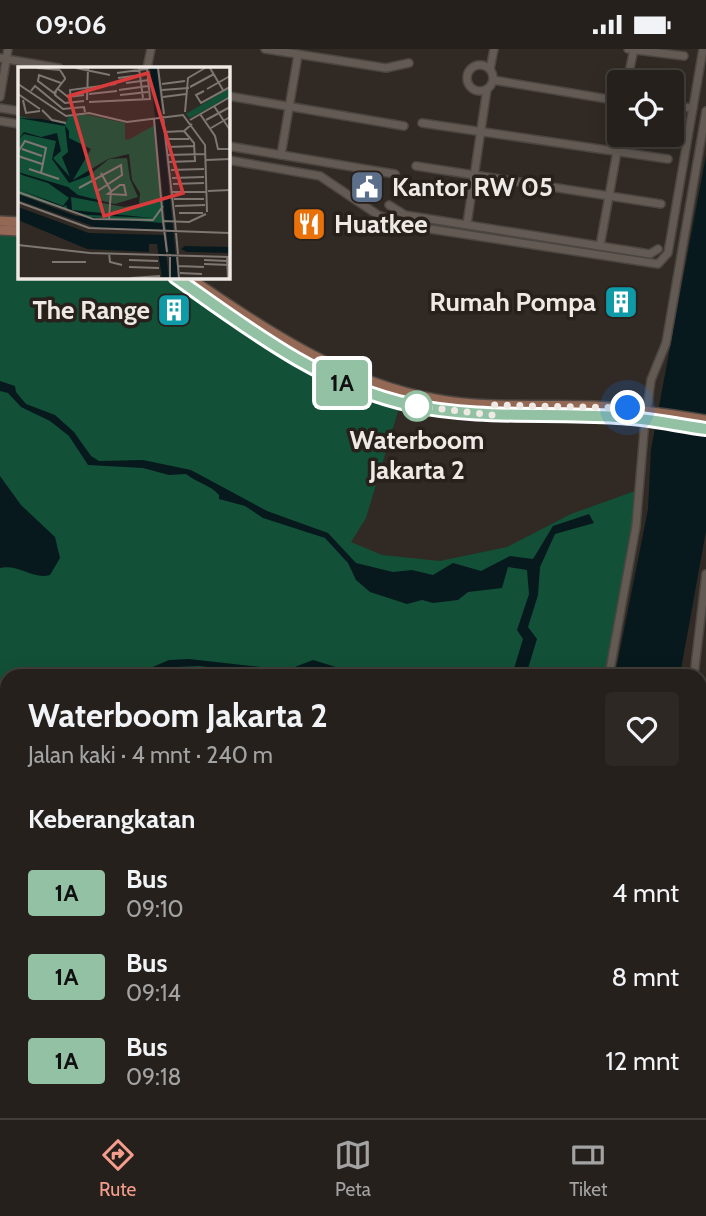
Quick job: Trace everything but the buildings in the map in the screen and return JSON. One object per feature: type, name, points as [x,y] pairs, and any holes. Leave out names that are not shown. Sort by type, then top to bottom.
[{"type":"main road","points":[[0,221],[18,222]]},
{"type":"main road","points":[[0,230],[18,231]]},
{"type":"main road","points":[[176,278],[255,333],[342,383],[410,405],[628,413],[706,420]]},
{"type":"main road","points":[[189,278],[253,321],[355,377],[426,397],[492,410]]},
{"type":"main road","points":[[650,416],[706,429]]},
{"type":"street","points":[[0,97],[3,58],[8,49]]},
{"type":"street","points":[[147,67],[151,49]]},
{"type":"street","points":[[265,49],[386,68],[409,63]]},
{"type":"street","points":[[467,224],[488,89],[493,80],[490,69],[494,49]]},
{"type":"street","points":[[628,49],[684,56]]},
{"type":"street","points":[[630,70],[634,49]]},
{"type":"street","points":[[229,160],[320,176],[378,215],[404,225],[652,264],[664,261],[703,49]]},
{"type":"street","points":[[281,155],[298,55]]},
{"type":"street","points":[[3,58],[53,67]]},
{"type":"street","points":[[488,89],[475,90],[468,84],[467,76],[475,66],[484,65],[490,69]]},
{"type":"street","points":[[493,80],[607,99]]},
{"type":"street","points":[[229,96],[404,126]]},
{"type":"street","points":[[0,108],[18,111]]},
{"type":"street","points":[[684,108],[692,109]]},
{"type":"street","points":[[610,669],[636,526],[650,416],[651,380],[666,343],[706,111]]},
{"type":"street","points":[[0,121],[18,124]]},
{"type":"street","points":[[422,123],[668,159]]},
{"type":"street","points":[[229,146],[395,174]]},
{"type":"street","points":[[600,246],[617,147]]},
{"type":"street","points":[[416,166],[661,204]]},
{"type":"street","points":[[389,205],[405,215],[650,254],[658,249]]},
{"type":"street","points":[[676,205],[689,207]]},
{"type":"street","points":[[696,669],[703,639],[706,574]]},
{"type":"green space","points":[[0,235],[18,236],[18,278],[164,278],[235,328],[315,377],[399,408],[366,518],[351,542],[382,555],[440,561],[507,547],[571,514],[638,490],[606,669],[0,669]]},
{"type":"shaded area","points":[[706,155],[706,531],[681,669],[616,669],[648,509],[651,449]]},
{"type":"shaded area","points":[[0,381],[15,386],[16,392],[26,404],[55,415],[74,432],[91,456],[99,461],[143,460],[191,470],[267,511],[328,533],[356,563],[393,572],[412,570],[433,575],[453,563],[481,571],[510,556],[533,559],[553,526],[589,514],[594,523],[555,534],[540,567],[538,595],[528,627],[537,639],[528,669],[514,669],[523,639],[517,630],[529,594],[527,570],[508,567],[502,588],[468,592],[458,600],[433,603],[422,600],[407,604],[370,592],[356,580],[348,563],[325,538],[263,518],[245,506],[219,499],[215,491],[186,474],[169,475],[143,468],[88,465],[69,436],[50,421],[21,407],[8,393],[0,391]]},
{"type":"shaded area","points":[[0,476],[21,505],[55,537],[60,558],[50,575],[0,568]]},
{"type":"shaded area","points":[[189,659],[278,669],[220,669],[200,666],[148,669],[169,660]]},
{"type":"shaded area","points":[[313,660],[342,669],[290,669]]},
{"type":"bus line","name":"1A","points":[[176,278],[255,333],[342,383],[410,405],[492,415],[616,417],[706,429]]},
{"type":"place","name":"Kantor RW 05","points":[[367,187]]},
{"type":"place","name":"Huatkee","points":[[309,224]]},
{"type":"place","name":"Rumah Pompa","points":[[621,302]]},
{"type":"place","name":"The Range","points":[[174,310]]},
{"type":"place","name":"Waterboom Jakarta 2","points":[[417,406]]},
{"type":"route","points":[[417,406],[492,415],[492,405],[628,408]]}]
